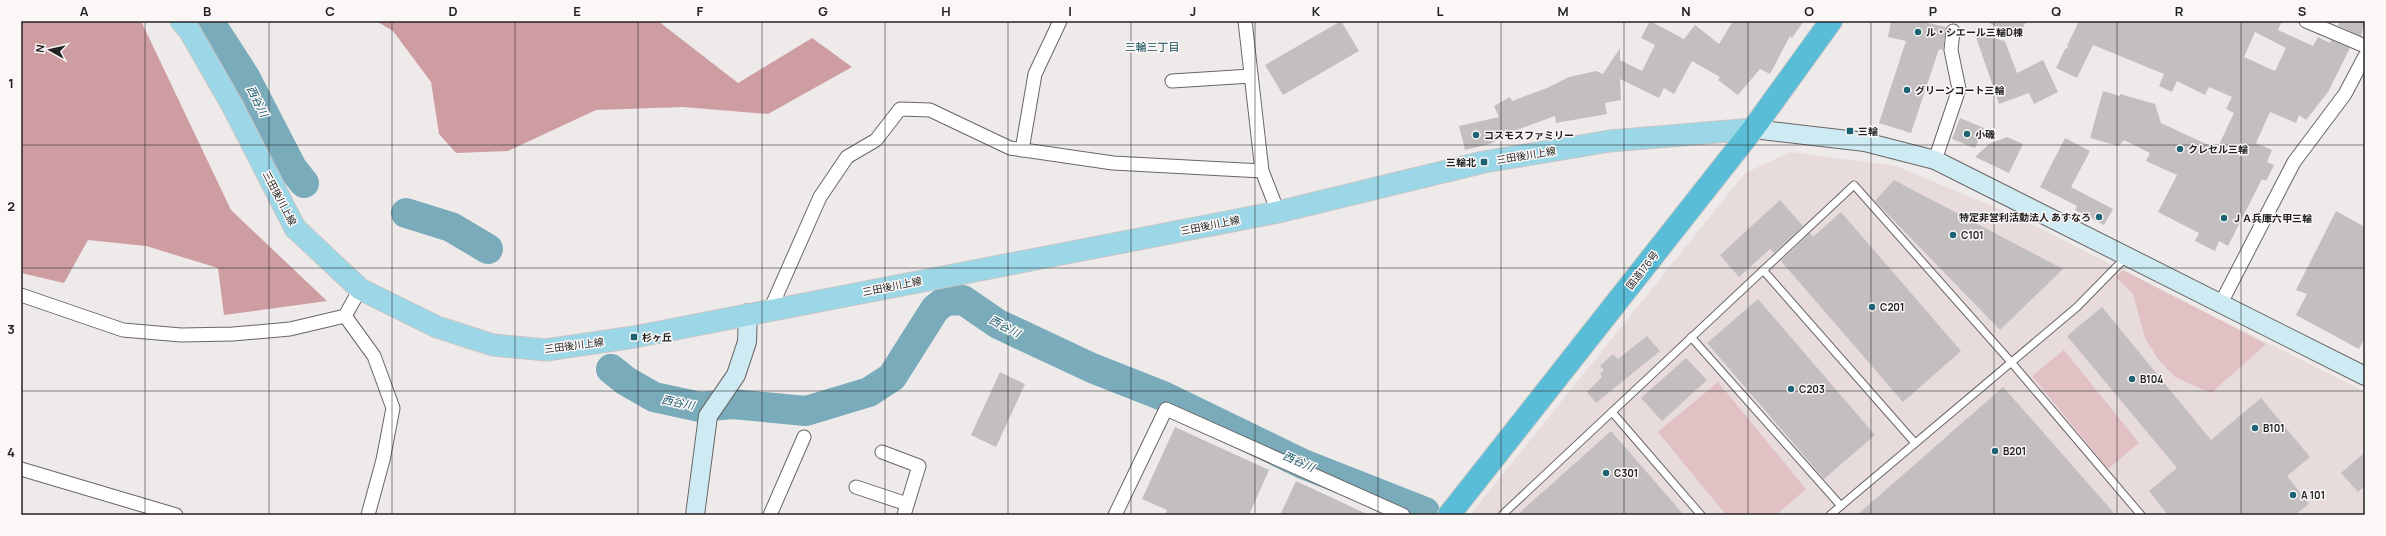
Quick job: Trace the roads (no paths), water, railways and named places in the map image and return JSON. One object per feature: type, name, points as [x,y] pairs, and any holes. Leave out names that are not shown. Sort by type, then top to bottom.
[{"type":"highway","name":"国道176号","points":[[1449,515],[1753,129],[1831,21]]},
{"type":"main road","name":"三田後川上線","points":[[181,21],[189,30],[232,105],[295,228],[360,289],[437,327],[493,345],[546,350],[634,337],[1278,212],[1484,162],[1610,142],[1753,129]]},
{"type":"street","points":[[1022,150],[1035,74],[1060,21]]},
{"type":"street","points":[[1244,21],[1262,171],[1278,212]]},
{"type":"street","points":[[2306,21],[2365,46]]},
{"type":"street","points":[[1935,160],[1959,89],[1951,50],[1953,31]]},
{"type":"street","points":[[2221,303],[2294,162],[2345,94],[2365,56]]},
{"type":"street","points":[[1172,81],[1251,76]]},
{"type":"street","points":[[770,310],[820,197],[847,157],[876,140],[900,110],[930,110],[1010,148],[1113,163],[1262,171]]},
{"type":"street","points":[[1753,129],[1865,142],[1935,160],[2128,255],[2365,376]]},
{"type":"street","points":[[21,295],[123,330],[181,336],[233,334],[290,329],[345,316],[360,289]]},
{"type":"street","points":[[695,515],[708,416],[736,375],[747,342],[748,314]]},
{"type":"street","points":[[345,316],[374,356],[393,408],[383,460],[368,515]]},
{"type":"street","points":[[1115,515],[1166,409],[1402,515]]},
{"type":"street","points":[[770,515],[804,437]]},
{"type":"street","points":[[856,487],[906,510],[919,466],[882,452]]},
{"type":"street","points":[[21,469],[176,515]]},
{"type":"lane","points":[[1502,515],[1854,185],[2011,362],[2141,515]]},
{"type":"lane","points":[[1830,515],[2077,307],[2128,255]]},
{"type":"lane","points":[[1763,270],[1916,443]]},
{"type":"lane","points":[[1692,337],[1840,506]]},
{"type":"lane","points":[[1612,412],[1701,515]]},
{"type":"waterway","name":"西谷川","points":[[209,21],[245,77],[292,168],[304,183]]},
{"type":"waterway","name":"西谷川","points":[[406,213],[451,227],[488,249]]},
{"type":"waterway","name":"西谷川","points":[[611,369],[626,381],[654,397],[700,407],[732,404],[806,411],[869,392],[892,377],[935,309],[945,301],[963,300],[998,324],[1092,368],[1163,396],[1303,464],[1425,512]]},
{"type":"place","name":"ル・シエール三輪D棟","points":[[1918,32]]},
{"type":"place","name":"グリーンコート三輪","points":[[1907,90]]},
{"type":"place","name":"三輪","points":[[1850,131]]},
{"type":"place","name":"小磯","points":[[1967,134]]},
{"type":"place","name":"コスモスファミリー","points":[[1476,135]]},
{"type":"place","name":"クレセル三輪","points":[[2180,149]]},
{"type":"place","name":"三輪北","points":[[1484,162]]},
{"type":"place","name":"特定非営利活動法人 あすなろ","points":[[2099,217]]},
{"type":"place","name":"ＪＡ兵庫六甲三輪","points":[[2224,218]]},
{"type":"place","name":"C101","points":[[1953,235]]},
{"type":"place","name":"C201","points":[[1872,307]]},
{"type":"place","name":"杉ヶ丘","points":[[634,337]]},
{"type":"place","name":"B104","points":[[2132,379]]},
{"type":"place","name":"C203","points":[[1791,389]]},
{"type":"place","name":"B101","points":[[2255,428]]},
{"type":"place","name":"B201","points":[[1995,451]]},
{"type":"place","name":"C301","points":[[1606,473]]},
{"type":"place","name":"A 101","points":[[2293,495]]},
{"type":"district","name":"三輪三丁目","points":[[1152,46]]}]
